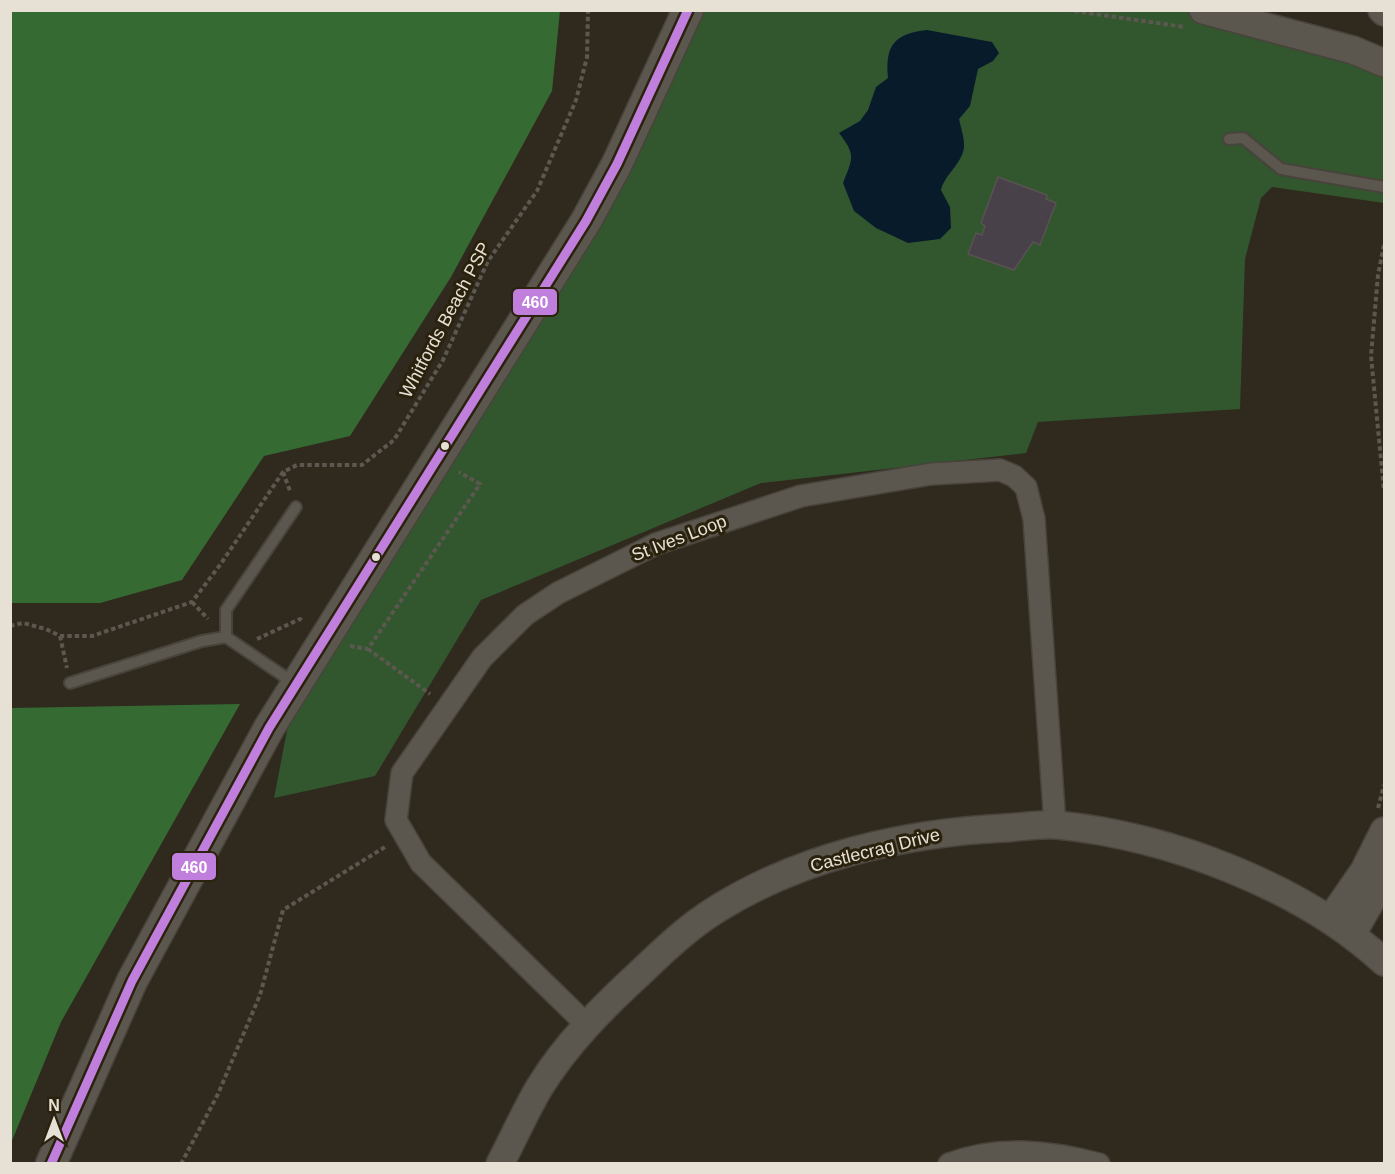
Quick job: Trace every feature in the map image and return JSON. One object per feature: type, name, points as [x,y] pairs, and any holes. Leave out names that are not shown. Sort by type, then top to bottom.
[{"type":"main road","points":[[51,1164],[132,981],[240,779],[296,684],[586,220],[622,153],[688,10]]},
{"type":"street","points":[[1203,10],[1353,50],[1384,63]]},
{"type":"street","name":"St Ives Loop","points":[[586,1024],[421,863],[396,820],[402,773],[482,658],[525,615],[558,594],[656,544],[801,496],[931,474],[1000,470],[1014,476],[1026,487],[1034,519],[1054,825]]},
{"type":"street","name":"Castlecrag Drive","points":[[500,1164],[540,1088],[586,1024],[673,941],[716,910],[758,886],[799,868],[906,838],[961,830],[1054,825],[1158,845],[1217,863],[1341,927],[1384,962]]},
{"type":"street","points":[[1341,927],[1364,871],[1384,831]]},
{"type":"street","points":[[1341,927],[1384,878]]},
{"type":"street","points":[[949,1164],[966,1157],[1001,1151],[1040,1152],[1099,1164]]},
{"type":"lane","points":[[1229,139],[1243,138],[1281,169],[1384,187]]},
{"type":"lane","points":[[226,637],[226,610],[296,507]]},
{"type":"lane","points":[[70,683],[202,640],[226,637],[296,684]]},
{"type":"path","name":"Whitfords Beach PSP","points":[[10,626],[23,623],[46,629],[60,636],[92,636],[192,602],[220,566],[283,472],[297,465],[362,465],[394,440],[443,360],[488,261],[537,191],[576,100],[587,57],[588,10]]},
{"type":"path","points":[[1384,245],[1378,275],[1371,356],[1384,491]]},
{"type":"path","points":[[60,636],[70,683]]},
{"type":"path","points":[[368,649],[448,706]]},
{"type":"path","points":[[181,1164],[218,1094],[260,995],[283,910],[403,835]]},
{"type":"green space","points":[[10,11],[560,11],[552,91],[451,277],[350,436],[264,456],[182,580],[100,603],[11,603]]},
{"type":"green space","points":[[688,11],[1203,11],[1384,63],[1384,203],[1272,187],[1261,198],[1245,259],[1240,409],[1038,422],[1026,453],[761,483],[481,600],[375,776],[274,798],[296,684],[617,164]]},
{"type":"green space","points":[[240,704],[61,1022],[11,1143],[11,708]]},
{"type":"water","points":[[927,30],[992,42],[999,53],[993,61],[978,69],[970,106],[959,119],[964,148],[941,190],[950,207],[951,228],[940,239],[908,243],[876,228],[854,211],[843,183],[851,157],[839,133],[860,121],[868,110],[876,87],[888,78],[888,57],[894,43],[899,38]]},
{"type":"building","points":[[998,177],[1047,195],[1046,199],[1056,203],[1040,245],[1033,242],[1014,270],[968,254],[976,233],[982,235],[985,226],[981,223]]},
{"type":"transit line","name":"460","points":[[51,1164],[132,981],[269,728],[586,221],[617,164],[688,10]]}]
